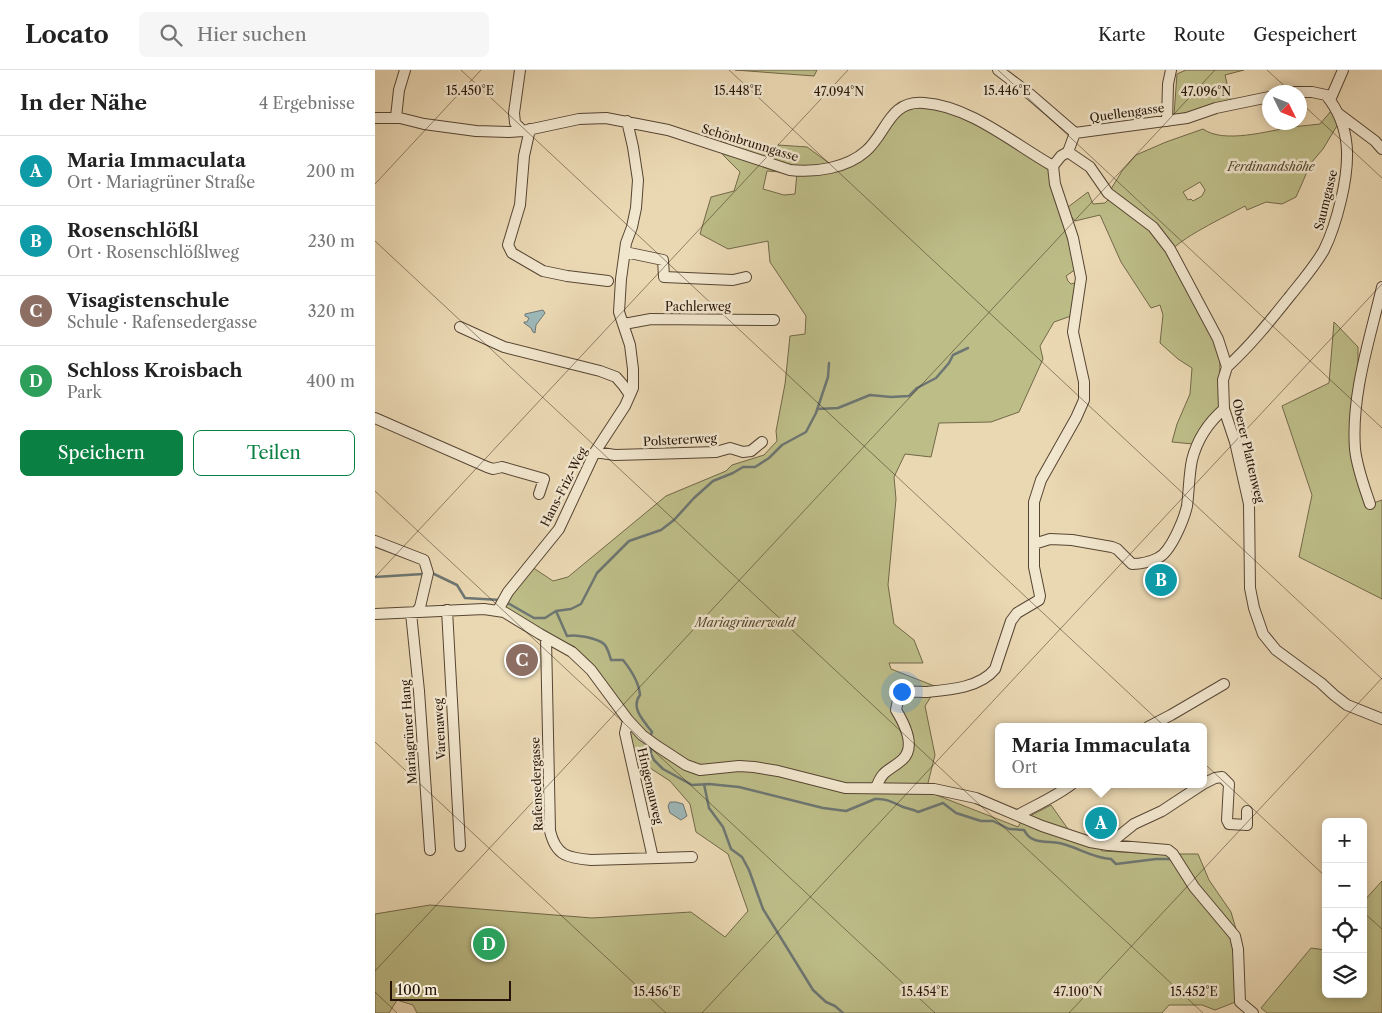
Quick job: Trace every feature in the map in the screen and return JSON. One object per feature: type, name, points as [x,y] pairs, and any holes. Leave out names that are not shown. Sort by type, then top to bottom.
[{"type":"street","points":[[396,117],[399,90],[405,70]]},
{"type":"street","points":[[520,70],[514,113],[515,123],[526,130],[520,204],[508,246],[509,250],[518,258],[543,271],[608,281]]},
{"type":"street","name":"Quellengasse","points":[[998,70],[1031,95],[1075,133],[1187,118],[1216,108],[1262,98]]},
{"type":"street","points":[[1167,121],[1169,84],[1172,70]]},
{"type":"street","points":[[1307,92],[1321,93],[1330,100],[1343,70]]},
{"type":"street","name":"Saumgasse","points":[[1227,367],[1264,329],[1319,258],[1332,233],[1343,193],[1348,164],[1347,140],[1338,114],[1330,100]]},
{"type":"street","name":"Schönbrunngasse","points":[[375,118],[396,117],[424,124],[475,131],[526,130],[597,117],[668,130],[790,170],[802,172],[845,164],[859,156],[872,145],[897,110],[914,102],[925,102],[962,113],[994,129],[1053,166]]},
{"type":"street","points":[[1338,114],[1375,141],[1382,149]]},
{"type":"street","name":"Hans-Friz-Weg","points":[[501,605],[559,529],[595,452],[625,406],[633,388],[630,345],[619,312],[621,279],[625,252],[636,208],[638,180],[627,121]]},
{"type":"street","name":"Quellengasse","points":[[1068,152],[1075,133]]},
{"type":"street","points":[[876,788],[880,776],[903,759],[909,749],[906,726],[896,710],[899,695],[905,691],[923,692],[970,684],[991,675],[995,669],[1011,621],[1017,613],[1039,600],[1034,567],[1034,502],[1041,480],[1084,400],[1084,382],[1073,332],[1081,278],[1073,238],[1055,184],[1053,166],[1061,156],[1068,152]]},
{"type":"street","name":"Oberer Plattenweg","points":[[1068,152],[1090,167],[1108,193],[1153,227],[1170,249],[1213,327],[1227,367],[1223,380],[1224,409],[1239,458],[1249,504],[1250,588],[1254,608],[1263,634],[1276,650],[1347,705],[1382,719]]},
{"type":"street","points":[[625,252],[663,260],[664,277],[733,280],[746,277]]},
{"type":"street","points":[[1370,504],[1355,451],[1355,433],[1358,392],[1382,287]]},
{"type":"street","name":"Pachlerweg","points":[[624,324],[651,319],[774,320]]},
{"type":"street","points":[[460,327],[504,347],[616,377],[630,395]]},
{"type":"street","points":[[1034,544],[1049,540],[1073,540],[1105,546],[1117,549],[1132,564],[1140,564],[1159,558],[1177,534],[1185,514],[1192,460],[1200,439],[1215,417],[1224,409]]},
{"type":"street","points":[[375,418],[487,468],[502,467],[544,479],[539,494]]},
{"type":"street","name":"Polstererweg","points":[[595,452],[615,455],[660,454],[716,452],[730,448],[743,452],[751,451],[762,442]]},
{"type":"street","points":[[375,541],[424,560],[428,573],[420,607],[414,612]]},
{"type":"street","points":[[375,614],[484,609],[501,605],[504,612],[572,652],[587,666],[628,720],[642,735],[686,765],[700,770],[739,766],[754,767],[784,772],[845,788],[943,790],[976,798],[1061,833],[1108,845],[1167,850],[1173,854],[1193,887],[1235,936],[1238,950],[1240,1002],[1253,1013]]},
{"type":"street","name":"Varenaweg","points":[[447,610],[460,846]]},
{"type":"street","name":"Mariagrüner Hang","points":[[414,612],[430,850]]},
{"type":"street","name":"Rafensedergasse","points":[[546,638],[550,831],[556,848],[563,854],[574,858],[591,860],[692,857]]},
{"type":"street","points":[[1156,723],[1224,684]]},
{"type":"street","name":"Hingenauweg","points":[[628,720],[625,734],[653,858]]},
{"type":"street","points":[[1207,782],[1215,778],[1222,778],[1229,784],[1227,820],[1229,824],[1247,825],[1247,811]]},
{"type":"street","points":[[1018,816],[1043,801],[1057,796],[1067,788]]},
{"type":"street","points":[[1108,845],[1134,824],[1162,810],[1197,788]]},
{"type":"green space","points":[[735,70],[817,70],[814,76]]},
{"type":"green space","points":[[1186,70],[1244,70],[1225,75],[1231,100],[1196,111],[1174,115],[1177,74]]},
{"type":"green space","name":"Mariagrünerwald","points":[[926,106],[960,117],[1005,141],[1050,170],[1076,269],[1066,276],[1071,284],[1078,282],[1071,316],[1054,322],[1040,346],[1043,359],[1019,412],[991,422],[939,423],[931,457],[905,454],[894,477],[896,499],[888,585],[894,624],[914,640],[923,663],[889,663],[891,669],[937,687],[925,706],[935,755],[926,791],[1018,827],[1022,820],[1051,805],[1068,829],[1087,836],[1102,851],[1198,854],[1209,880],[1231,912],[1243,953],[1238,1001],[1215,1010],[1202,1005],[1169,1005],[1162,1013],[417,1013],[413,1005],[397,1000],[389,1013],[375,1013],[375,914],[430,905],[592,918],[691,912],[725,937],[748,911],[728,854],[696,832],[690,804],[670,781],[650,768],[644,772],[636,770],[619,701],[594,665],[575,647],[543,632],[503,607],[532,567],[553,581],[568,577],[666,496],[726,471],[732,465],[764,455],[777,441],[776,431],[785,384],[790,336],[805,334],[806,316],[770,262],[768,241],[728,249],[700,234],[711,197],[734,191],[740,172],[723,155],[721,137],[771,154],[778,145],[807,147],[829,163],[798,173],[823,172],[847,168],[866,158],[883,139],[892,121],[909,107]],"holes":[[[767,171],[797,173],[795,194],[784,195],[763,189]]]},
{"type":"green space","name":"Ferdinandshöhe","points":[[1331,111],[1338,124],[1323,149],[1311,163],[1296,197],[1282,204],[1266,202],[1247,210],[1245,206],[1192,235],[1173,248],[1167,255],[1213,336],[1220,360],[1219,409],[1193,444],[1172,442],[1177,424],[1190,394],[1192,368],[1178,359],[1160,343],[1163,315],[1160,305],[1151,308],[1121,262],[1100,215],[1075,221],[1070,215],[1068,207],[1088,192],[1093,204],[1105,203],[1109,199],[1111,189],[1122,171],[1136,155],[1203,129],[1222,136],[1234,136],[1276,130],[1307,130],[1307,125],[1320,124]],"holes":[[[1200,182],[1205,190],[1202,196],[1193,201],[1191,199],[1188,200],[1183,192]]]},
{"type":"green space","points":[[1334,322],[1358,347],[1358,392],[1355,433],[1371,504],[1382,500],[1382,599],[1299,557],[1312,495],[1282,406],[1329,383]]},
{"type":"green space","points":[[1382,881],[1382,1013],[1267,1013],[1261,1008],[1311,948],[1322,949],[1322,998],[1367,998],[1367,898]]},
{"type":"water","points":[[543,310],[545,313],[536,325],[535,333],[524,323],[529,318],[525,314]]},
{"type":"water","points":[[670,802],[683,804],[687,816],[681,820],[670,813],[668,806]]},
{"type":"waterway","points":[[817,409],[838,408],[870,395],[909,396],[917,388],[936,378],[949,363],[953,355],[968,348]]},
{"type":"waterway","points":[[506,602],[534,618],[545,618],[556,611],[571,609],[581,604],[597,573],[629,541],[661,530],[674,520],[713,481],[743,467],[755,467],[769,458],[782,445],[806,432],[816,413],[828,377],[829,363]]},
{"type":"waterway","points":[[432,573],[457,585],[465,598],[501,600]]},
{"type":"waterway","points":[[375,577],[423,574]]},
{"type":"waterway","points":[[556,611],[567,636],[586,637],[597,640],[607,647],[611,660],[623,660],[626,664],[638,685],[640,695],[637,700],[637,710],[652,732],[650,737]]},
{"type":"waterway","points":[[651,745],[651,754],[663,769],[692,785],[709,784],[739,787],[823,808],[846,811],[875,799],[893,802],[918,812],[943,803],[956,813],[981,821],[993,821],[1009,829],[1024,830],[1028,836],[1035,840],[1060,843],[1098,857],[1111,859],[1116,864],[1172,859]]},
{"type":"waterway","points":[[704,784],[709,808],[723,827],[731,849],[742,857],[749,870],[763,909],[813,990],[826,1002],[835,1006],[843,1013]]},
{"type":"place","name":"Rosenschlößl","points":[[1161,580]]},
{"type":"place","name":"Visagistenschule","points":[[522,660]]},
{"type":"place","name":"Maria Immaculata","points":[[1101,823]]},
{"type":"place","name":"Schloss Kroisbach","points":[[489,944]]}]
